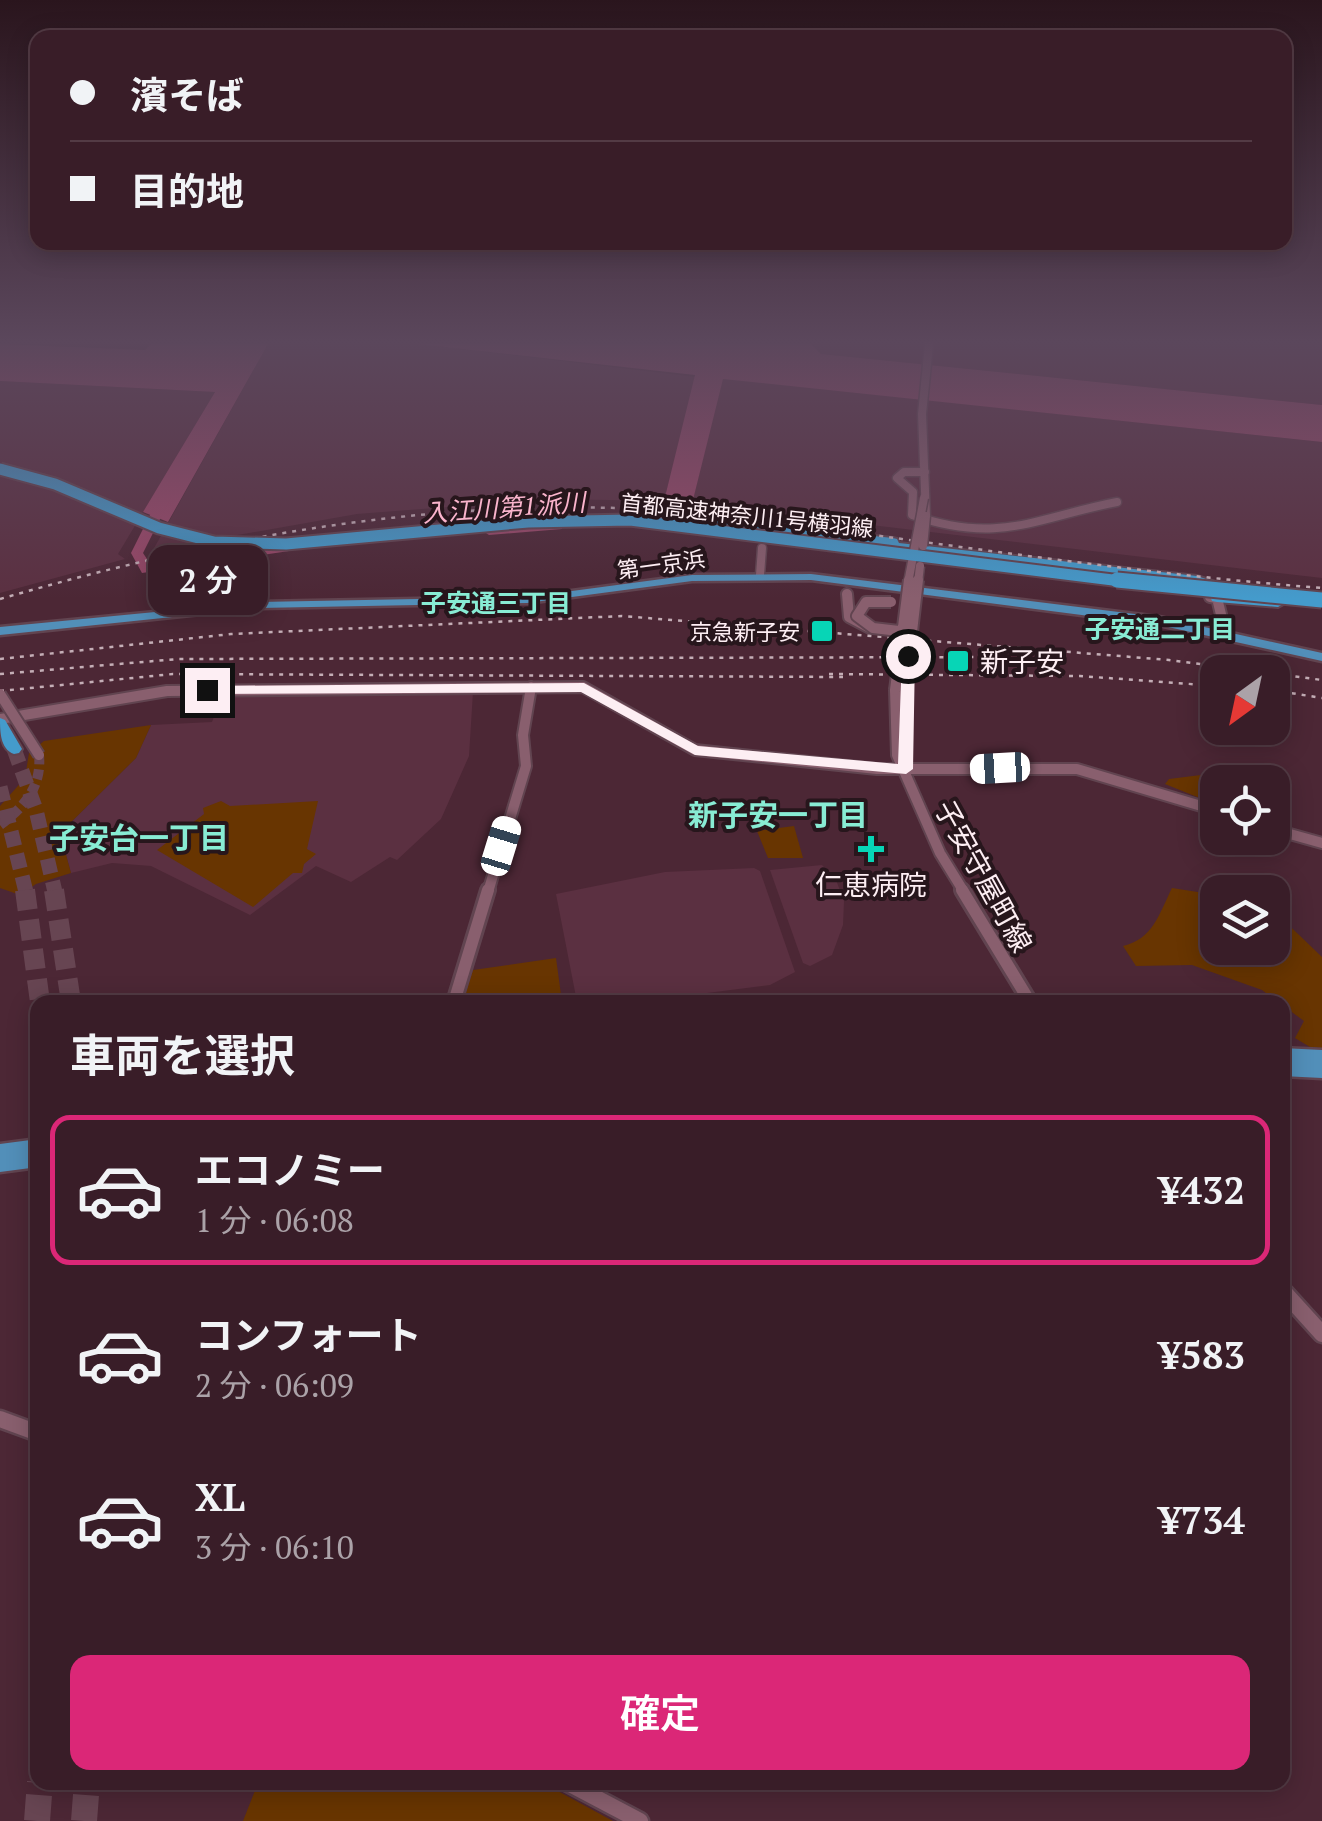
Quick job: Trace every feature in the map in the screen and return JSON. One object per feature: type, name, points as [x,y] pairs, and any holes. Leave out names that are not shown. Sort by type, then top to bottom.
[{"type":"highway","name":"首都高速神奈川1号横羽線","points":[[0,467],[76,482],[172,528],[232,539],[318,537],[562,516],[650,517],[1322,600]]},
{"type":"highway","name":"首都高速神奈川1号横羽線","points":[[0,467],[67,486],[168,533],[228,544],[288,544],[562,520],[666,523],[1192,589],[1322,600]]},
{"type":"highway","points":[[650,517],[918,555],[1022,559],[1287,593]]},
{"type":"highway","points":[[562,520],[647,524],[776,541]]},
{"type":"highway","points":[[744,537],[762,548]]},
{"type":"highway","points":[[880,545],[1103,575],[1203,581],[1223,598],[1322,600]]},
{"type":"highway","name":"第一京浜","points":[[0,628],[258,605],[527,600],[760,572],[1160,620],[1322,654]]},
{"type":"highway","points":[[0,721],[14,749]]},
{"type":"highway","points":[[1290,1056],[1322,1058]]},
{"type":"highway","points":[[1290,1070],[1322,1072]]},
{"type":"highway","points":[[0,1152],[30,1148]]},
{"type":"highway","points":[[0,1164],[30,1160]]},
{"type":"street","name":"子安守屋町線","points":[[900,691],[924,498],[926,429]]},
{"type":"street","points":[[925,475],[910,471],[897,478],[912,492],[911,513],[924,520],[1014,530],[1116,502]]},
{"type":"street","points":[[760,572],[762,548]]},
{"type":"street","name":"子安守屋町線","points":[[918,555],[899,631],[897,755],[940,853],[1026,995]]},
{"type":"street","points":[[918,555],[934,560],[1103,575]]},
{"type":"street","points":[[847,594],[849,617],[865,626],[876,628],[879,629],[886,629],[904,622],[901,607],[885,601],[863,604],[857,616],[873,628],[878,629],[899,631]]},
{"type":"street","points":[[1223,598],[1226,632]]},
{"type":"street","points":[[456,995],[526,766],[522,735],[531,688]]},
{"type":"street","points":[[0,721],[167,691],[590,688],[695,750],[906,769],[1077,769],[1200,806]]},
{"type":"street","points":[[0,694],[38,755]]},
{"type":"street","points":[[1290,833],[1322,843]]},
{"type":"street","points":[[1290,1299],[1322,1334]]},
{"type":"street","points":[[0,1419],[30,1430]]},
{"type":"street","points":[[581,1790],[640,1821]]},
{"type":"shaded area","points":[[0,429],[193,429],[118,554],[125,559],[0,593]]},
{"type":"shaded area","points":[[193,429],[220,429],[168,522],[143,512]]},
{"type":"shaded area","points":[[221,429],[683,429],[664,501],[552,499],[357,514],[153,550]]},
{"type":"shaded area","points":[[682,429],[711,429],[692,504],[664,501]]},
{"type":"shaded area","points":[[710,429],[1200,429],[1322,442],[1322,578],[692,504]]},
{"type":"shaded area","points":[[1198,429],[1322,429],[1322,442]]},
{"type":"shaded area","points":[[473,692],[469,756],[441,819],[397,860],[390,857],[351,882],[316,866],[250,915],[151,866],[112,863],[71,873],[60,833],[136,758],[151,725],[212,722],[218,706],[230,694]]},
{"type":"shaded area","points":[[151,725],[136,758],[60,833],[71,873],[36,884],[20,895],[0,888],[0,806],[25,778],[29,753],[44,741]]},
{"type":"shaded area","points":[[1200,775],[1200,798],[1165,784],[1169,779]]},
{"type":"shaded area","points":[[221,801],[230,806],[318,801],[307,849],[316,854],[304,864],[302,873],[293,873],[253,907],[157,850],[204,814],[203,808]]},
{"type":"shaded area","points":[[794,826],[803,858],[768,858],[757,831]]},
{"type":"shaded area","points":[[822,865],[836,880],[844,901],[843,925],[832,955],[810,966],[803,963],[770,870]]},
{"type":"shaded area","points":[[754,868],[760,871],[795,972],[770,985],[692,995],[576,995],[556,894],[665,872]]},
{"type":"shaded area","points":[[1172,888],[1200,892],[1200,965],[1290,965],[1290,926],[1322,957],[1322,1048],[1310,1047],[1295,1038],[1304,1021],[1290,1011],[1290,995],[1269,995],[1192,965],[1136,966],[1123,946],[1148,931]]},
{"type":"shaded area","points":[[556,958],[561,995],[465,995],[473,970]]},
{"type":"shaded area","points":[[255,1790],[556,1790],[613,1821],[243,1821]]},
{"type":"waterway","name":"入江川第1派川","points":[[166,495],[137,553],[147,570],[289,547]]},
{"type":"waterway","name":"入江川第1派川","points":[[489,531],[558,526]]},
{"type":"tunnel","points":[[14,749],[36,810],[55,892]]},
{"type":"tunnel","points":[[0,825],[30,795],[38,777],[39,755]]},
{"type":"tunnel","points":[[0,787],[26,892]]},
{"type":"tunnel","points":[[25,890],[39,995]]},
{"type":"tunnel","points":[[54,890],[70,995]]},
{"type":"tunnel","points":[[37,1821],[39,1790]]},
{"type":"tunnel","points":[[84,1821],[86,1790]]},
{"type":"railway","points":[[0,599],[228,543],[382,519],[538,508],[617,508],[725,516],[1112,566],[1322,588]]},
{"type":"railway","points":[[0,659],[231,634],[622,616],[1169,660],[1322,680]]},
{"type":"railway","points":[[0,674],[178,659],[1004,657]]},
{"type":"railway","points":[[0,691],[173,674],[843,677]]},
{"type":"railway","points":[[829,674],[1080,676],[1200,685]]},
{"type":"railway","points":[[1290,693],[1322,698]]},
{"type":"place","name":"京急新子安","points":[[822,631]]},
{"type":"place","name":"新子安","points":[[958,661]]},
{"type":"place","name":"仁恵病院","points":[[871,849]]},
{"type":"district","name":"子安通三丁目","points":[[496,602]]},
{"type":"district","name":"子安通二丁目","points":[[1160,628]]},
{"type":"district","name":"新子安一丁目","points":[[778,815]]},
{"type":"district","name":"子安台一丁目","points":[[139,838]]},
{"type":"route","points":[[207,690],[343,686],[590,688],[695,750],[906,769],[908,656]]}]
